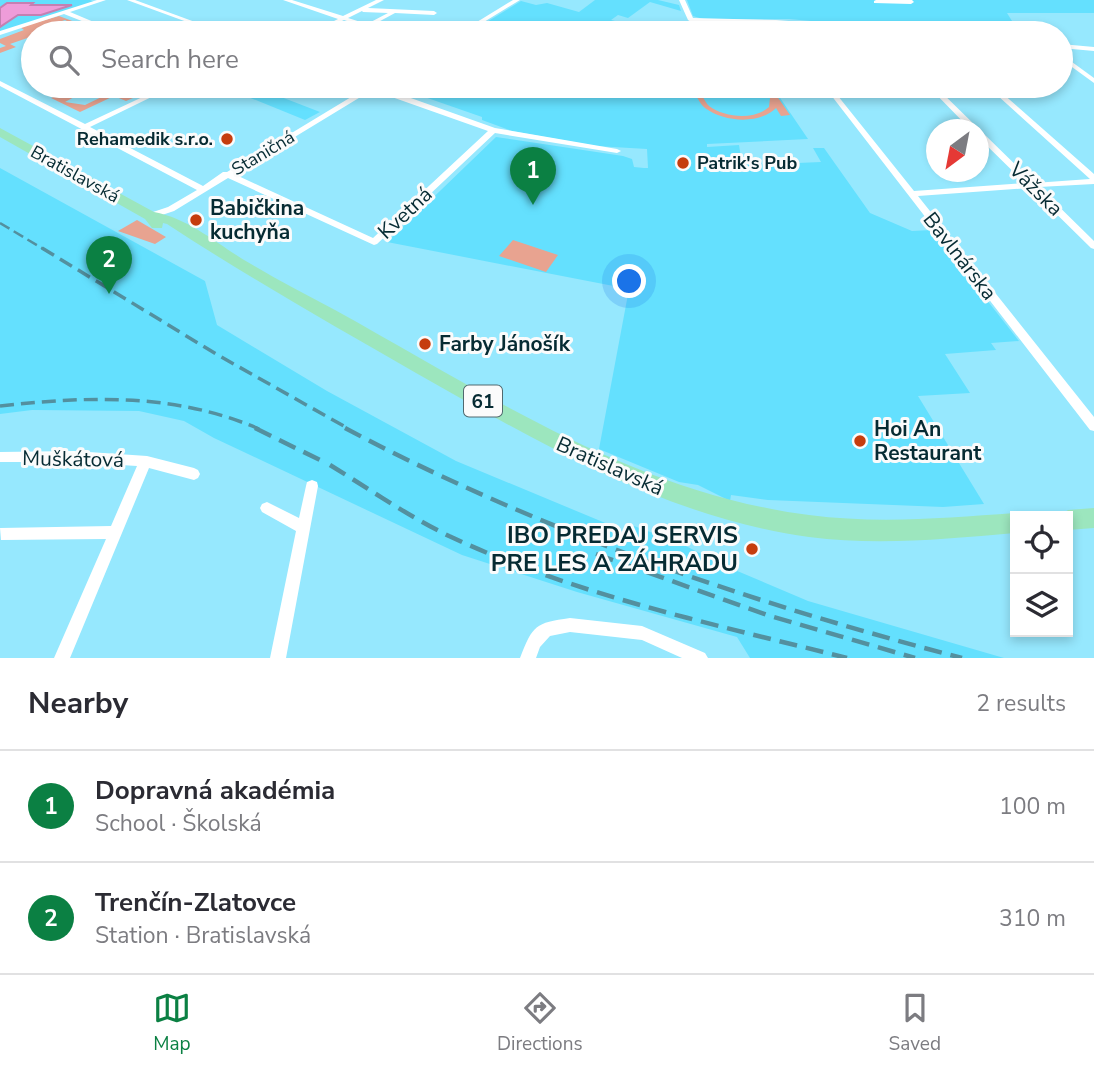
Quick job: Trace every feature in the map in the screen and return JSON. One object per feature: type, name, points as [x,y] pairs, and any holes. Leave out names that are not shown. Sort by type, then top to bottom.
[{"type":"main road","name":"Bratislavská","points":[[0,132],[150,216],[156,224],[222,261],[245,268],[553,440],[636,479],[711,507],[780,523],[850,530],[933,529],[1010,523]]},
{"type":"main road","points":[[1073,520],[1094,518]]},
{"type":"street","points":[[40,21],[103,0]]},
{"type":"street","points":[[130,0],[189,21]]},
{"type":"street","points":[[286,0],[350,21]]},
{"type":"street","points":[[339,21],[381,0]]},
{"type":"street","points":[[482,21],[517,0]]},
{"type":"street","points":[[682,0],[691,20],[734,21]]},
{"type":"street","points":[[875,1],[911,2],[909,0]]},
{"type":"street","points":[[875,1],[884,11]]},
{"type":"street","points":[[360,10],[434,13]]},
{"type":"street","points":[[377,21],[394,12]]},
{"type":"street","points":[[66,13],[86,21]]},
{"type":"street","points":[[0,33],[21,27]]},
{"type":"street","points":[[1073,47],[1094,49]]},
{"type":"street","points":[[1073,65],[1094,81]]},
{"type":"street","points":[[0,83],[21,94]]},
{"type":"street","points":[[29,98],[202,189]]},
{"type":"street","points":[[85,127],[147,98]]},
{"type":"street","name":"Staničná","points":[[150,216],[171,209],[351,98]]},
{"type":"street","points":[[404,98],[493,130],[617,151]]},
{"type":"street","name":"Bavlnárska","points":[[836,98],[1094,426]]},
{"type":"street","name":"Vážska","points":[[943,98],[965,119]]},
{"type":"street","points":[[1003,98],[1094,179]]},
{"type":"street","name":"Kvetná","points":[[226,174],[374,242],[493,130]]},
{"type":"street","name":"Vážska","points":[[989,143],[1094,246]]},
{"type":"street","points":[[912,194],[1094,179]]},
{"type":"street","name":"Muškátová","points":[[0,457],[114,457],[168,465],[194,474]]},
{"type":"street","name":"Muškátová","points":[[62,658],[145,462]]},
{"type":"street","points":[[278,658],[312,486]]},
{"type":"street","points":[[267,508],[304,528]]},
{"type":"street","points":[[1,534],[116,532]]},
{"type":"street","points":[[528,658],[534,642],[546,629],[570,625],[642,632],[699,658]]},
{"type":"shaded area","points":[[0,0],[95,2],[35,21],[21,21],[21,25],[0,32]]},
{"type":"shaded area","points":[[595,0],[658,0],[679,5],[681,11],[650,2],[628,18],[618,15],[611,20],[615,21],[488,21],[521,1],[536,5],[547,3],[579,12]]},
{"type":"shaded area","points":[[687,0],[1094,0],[1094,13],[1007,13],[1012,21],[811,21],[703,19],[693,16]]},
{"type":"shaded area","points":[[59,16],[72,21],[65,20],[41,21]]},
{"type":"shaded area","points":[[21,31],[21,40],[10,44],[16,47],[0,53],[0,48],[6,46],[0,43],[0,39]]},
{"type":"shaded area","points":[[51,98],[72,98],[65,102],[85,105],[99,98],[110,98],[80,112]]},
{"type":"shaded area","points":[[251,98],[284,98],[320,112],[305,120]]},
{"type":"shaded area","points":[[427,98],[780,98],[808,139],[707,144],[707,147],[739,145],[742,164],[748,165],[821,162],[813,148],[824,148],[870,213],[912,231],[932,230],[1019,341],[991,343],[996,350],[945,354],[970,393],[918,396],[984,504],[943,507],[768,500],[731,495],[730,501],[698,485],[679,482],[599,449],[629,289],[387,242],[496,137],[623,156],[632,159],[634,167],[644,168],[648,168],[647,149],[596,146],[512,131],[482,120],[482,117]]},
{"type":"shaded area","points":[[704,98],[709,106],[723,113],[748,116],[769,107],[770,98],[778,98],[790,115],[781,116],[776,108],[760,117],[731,119],[713,113],[698,99]]},
{"type":"shaded area","points":[[0,168],[205,281],[217,325],[327,391],[456,461],[627,532],[634,526],[680,543],[723,565],[808,601],[1004,658],[750,658],[737,637],[577,592],[462,555],[214,438],[184,421],[139,411],[32,410],[0,414]]},
{"type":"shaded area","points":[[137,220],[166,237],[155,244],[118,231]]},
{"type":"shaded area","points":[[513,240],[558,255],[546,272],[499,256]]},
{"type":"building","points":[[7,3],[72,5],[41,15],[18,15],[0,27],[0,8]]},
{"type":"railway","points":[[0,223],[45,250]]},
{"type":"railway","points":[[42,248],[216,354],[349,429]]},
{"type":"railway","points":[[0,406],[66,400],[132,400],[196,409],[259,429]]},
{"type":"railway","points":[[255,428],[326,463]]},
{"type":"railway","points":[[345,428],[494,500],[647,561],[803,613],[962,658]]},
{"type":"railway","points":[[330,465],[449,536],[545,575],[695,620],[847,658]]},
{"type":"railway","points":[[596,554],[767,615],[915,658]]},
{"type":"place","name":"Rehamedik s.r.o.","points":[[227,139]]},
{"type":"place","name":"Patrik's Pub","points":[[683,163]]},
{"type":"place","name":"Dopravná akadémia","points":[[533,205]]},
{"type":"place","name":"Babičkina kuchyňa","points":[[196,220]]},
{"type":"place","name":"Trenčín-Zlatovce","points":[[109,294]]},
{"type":"place","name":"Farby Jánošík","points":[[425,344]]},
{"type":"place","name":"Hoi An Restaurant","points":[[860,441]]},
{"type":"place","name":"IBO PREDAJ SERVIS PRE LES A ZÁHRADU","points":[[752,549]]}]
